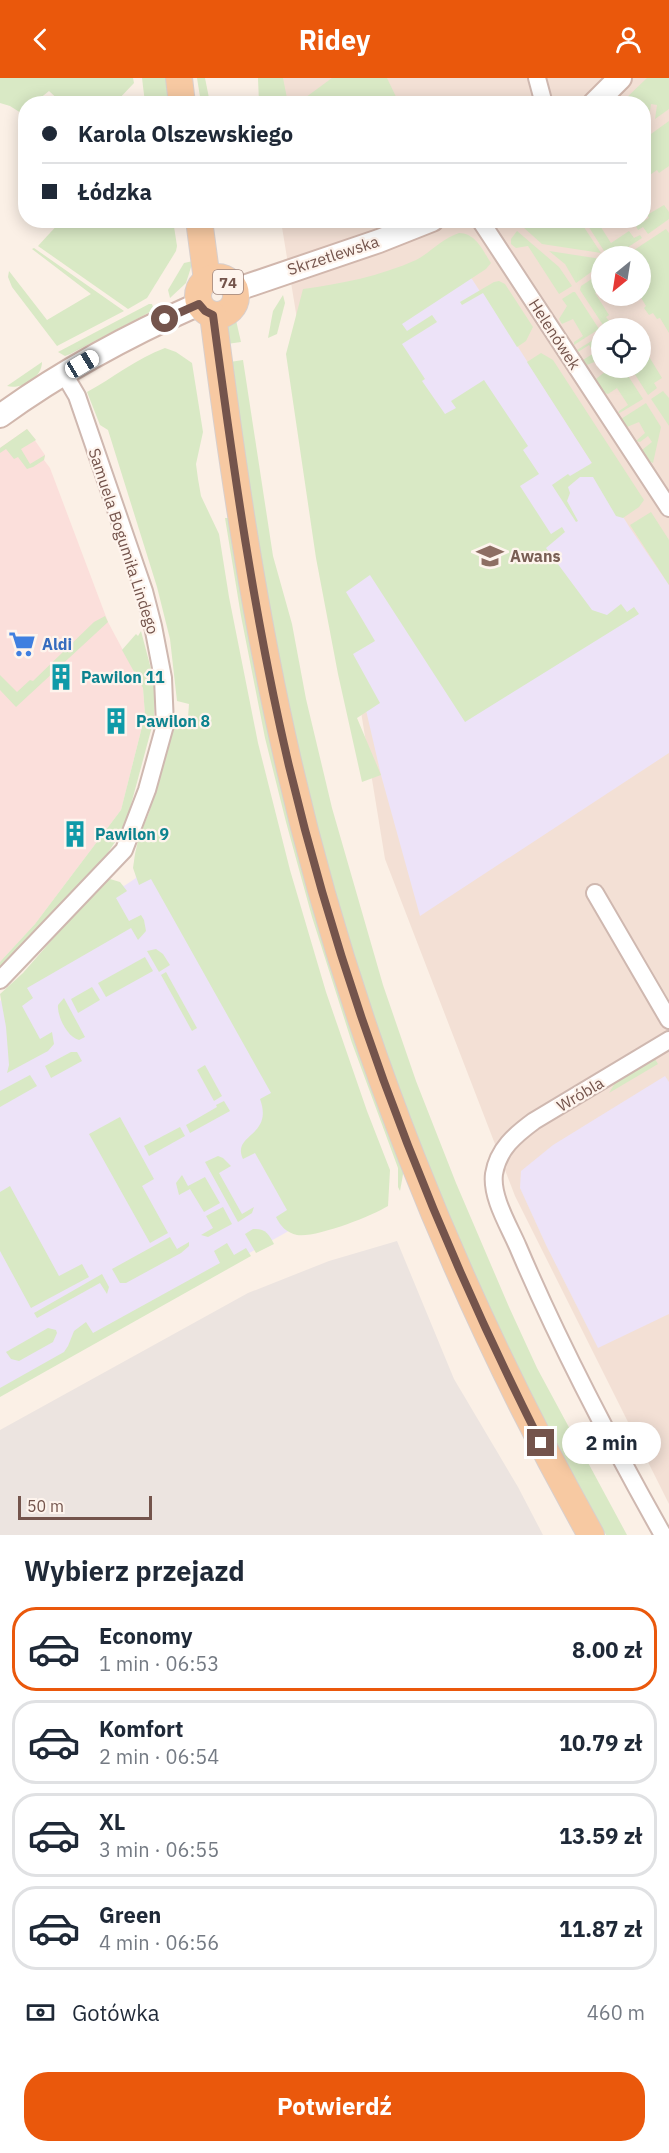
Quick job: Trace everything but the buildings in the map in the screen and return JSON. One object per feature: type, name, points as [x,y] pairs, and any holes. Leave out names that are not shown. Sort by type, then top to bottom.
[{"type":"main road","points":[[178,78],[181,96]]},
{"type":"main road","name":"74","points":[[200,228],[207,280]]},
{"type":"main road","name":"74","points":[[206,310],[223,315],[231,309],[236,300],[235,290],[223,278],[215,277],[207,280],[200,286],[197,295],[206,310],[272,684],[301,812],[350,980],[386,1087],[437,1220],[517,1395],[591,1535]]},
{"type":"street","points":[[537,78],[542,96]]},
{"type":"street","points":[[602,96],[620,78]]},
{"type":"street","name":"Skrzetlewska","points":[[235,290],[412,228]]},
{"type":"street","name":"Helenówek","points":[[485,228],[669,508]]},
{"type":"street","points":[[0,416],[118,342],[206,310]]},
{"type":"street","name":"Samuela Bogumiła Lindego","points":[[0,980],[124,850],[147,790],[165,725],[163,678],[144,591],[76,396],[64,374]]},
{"type":"street","points":[[595,892],[669,1020]]},
{"type":"street","name":"Wróbla","points":[[663,1535],[584,1390],[538,1294],[497,1196],[494,1175],[500,1157],[510,1140],[534,1121],[669,1040]]},
{"type":"shaded area","points":[[258,78],[669,78],[669,1504],[515,1196],[385,859],[282,228],[651,228],[651,96],[261,96]]},
{"type":"shaded area","name":"Awans","points":[[452,248],[481,293],[483,292],[592,463],[590,464],[630,528],[669,585],[669,753],[420,916],[381,775],[313,481],[335,337]]},
{"type":"shaded area","points":[[27,429],[45,455],[44,460],[50,468],[108,622],[143,688],[145,715],[121,810],[35,924],[0,962],[0,448]]},
{"type":"shaded area","points":[[135,871],[230,899],[301,1224],[0,1393],[0,1001],[25,980],[118,883],[124,886],[136,878]]},
{"type":"shaded area","points":[[665,1076],[669,1082],[669,1314],[598,1348],[520,1188],[521,1171],[553,1145]]},
{"type":"shaded area","points":[[397,1241],[454,1379],[518,1487],[543,1535],[0,1535],[0,1430],[248,1293],[329,1261]]},
{"type":"green space","points":[[0,78],[133,78],[134,83],[122,96],[54,96],[49,91],[43,96],[18,96],[18,111],[0,103]]},
{"type":"green space","points":[[142,78],[167,78],[170,96],[144,96]]},
{"type":"green space","points":[[197,78],[205,78],[209,96],[200,96]]},
{"type":"green space","points":[[258,78],[283,78],[287,96],[259,96]]},
{"type":"green space","points":[[332,78],[387,78],[396,96],[308,96]]},
{"type":"green space","points":[[647,78],[669,78],[669,109],[655,119],[657,105],[651,104],[651,96],[628,96]]},
{"type":"green space","points":[[669,121],[669,166],[659,173],[657,170],[651,174],[651,134]]},
{"type":"green space","points":[[664,205],[669,212],[669,219],[648,234],[644,228],[651,228],[651,213]]},
{"type":"green space","points":[[55,228],[174,228],[177,246],[147,298],[128,309],[38,246]]},
{"type":"green space","points":[[524,228],[585,228],[596,246],[591,246],[591,251],[542,244]]},
{"type":"green space","points":[[589,228],[601,228],[611,243],[629,231],[634,238],[640,235],[642,238],[630,246],[601,246]]},
{"type":"green space","points":[[666,229],[669,233],[669,333],[660,318],[657,319],[653,313],[649,315],[644,308],[651,306],[651,246],[640,246]]},
{"type":"green space","points":[[517,231],[559,267],[572,286],[559,294],[528,246],[516,248],[511,244],[511,239]]},
{"type":"green space","points":[[459,233],[474,239],[491,263],[486,269],[402,324],[407,331],[432,315],[437,322],[402,344],[425,379],[422,381],[445,414],[456,408],[451,401],[484,380],[528,446],[523,450],[539,474],[520,486],[551,534],[562,527],[565,532],[546,548],[592,610],[607,615],[621,604],[627,612],[634,607],[639,614],[465,722],[370,575],[346,592],[375,641],[353,654],[380,703],[357,718],[381,775],[362,782],[316,558],[286,354],[303,289],[360,279],[402,266],[416,260]]},
{"type":"green space","points":[[34,248],[124,311],[57,346],[12,287],[8,277],[9,271],[47,320],[91,294],[32,249]]},
{"type":"green space","points":[[549,251],[591,257],[591,272],[576,283],[565,264]]},
{"type":"green space","points":[[193,261],[186,283],[170,298],[168,290],[184,263]]},
{"type":"green space","points":[[591,280],[591,306],[603,306],[609,315],[607,318],[598,318],[580,290],[581,286]]},
{"type":"green space","points":[[499,281],[505,284],[533,327],[526,341],[517,347],[483,293],[462,305],[460,302]]},
{"type":"green space","points":[[575,292],[592,318],[591,334],[574,345],[574,342],[583,336],[573,319],[562,324],[559,319],[567,306],[562,299]]},
{"type":"green space","points":[[283,295],[285,303],[277,334],[268,338],[273,311]]},
{"type":"green space","points":[[152,304],[154,310],[70,354],[65,356],[58,352]]},
{"type":"green space","points":[[231,313],[235,316],[241,342],[227,344],[225,323]]},
{"type":"green space","points":[[591,341],[591,348],[589,345],[578,352],[577,350]]},
{"type":"green space","points":[[165,348],[176,352],[192,363],[203,432],[196,464],[198,479],[201,496],[219,534],[258,743],[290,870],[326,992],[390,1170],[388,1206],[344,1225],[306,1235],[297,1235],[284,1229],[276,1217],[287,1210],[255,1153],[243,1159],[241,1151],[243,1144],[262,1121],[263,1111],[260,1099],[271,1093],[151,879],[139,885],[133,868],[139,836],[149,813],[176,717],[188,718],[189,704],[177,701],[170,639],[157,587],[108,430],[100,425],[87,392]]},
{"type":"green space","points":[[541,353],[553,360],[644,500],[639,507],[623,518],[616,516],[593,477],[580,477],[568,487],[570,493],[567,501],[578,521],[576,522],[552,485],[568,474],[570,476],[592,463],[527,362]]},
{"type":"green space","points":[[591,355],[591,363],[587,365],[583,360]]},
{"type":"green space","points":[[243,360],[273,556],[292,624],[306,699],[332,808],[383,985],[416,1081],[456,1183],[509,1307],[537,1368],[627,1535],[606,1535],[530,1399],[457,1237],[410,1120],[369,1006],[316,829],[281,676],[257,540],[230,362]]},
{"type":"green space","points":[[651,360],[662,378],[654,383],[657,388],[648,395],[637,378],[651,378]]},
{"type":"green space","points":[[42,362],[35,378],[30,382],[13,387],[7,386]]},
{"type":"green space","points":[[629,378],[643,399],[618,414],[628,405],[617,388],[608,394],[604,393],[596,379]]},
{"type":"green space","points":[[663,391],[669,398],[669,426],[651,399]]},
{"type":"green space","points":[[646,403],[661,427],[653,463],[642,450],[652,442],[648,436],[640,442],[636,441],[645,433],[639,422],[627,427],[621,419]]},
{"type":"green space","points":[[27,429],[36,440],[21,449],[30,464],[45,455],[44,460],[27,469],[18,457],[14,459],[6,449],[0,453],[0,448]]},
{"type":"green space","points":[[651,512],[669,540],[669,585],[630,525]]},
{"type":"green space","points":[[225,518],[228,518],[234,536],[404,1169],[400,1191],[398,1168],[352,1043],[312,917],[286,822],[265,738]]},
{"type":"green space","points":[[105,616],[108,622],[16,707],[0,690],[0,675],[17,692],[30,680],[33,681],[94,622]]},
{"type":"green space","points":[[141,631],[155,684],[154,719],[125,827],[107,854],[3,969],[0,962],[35,924],[121,810],[145,715],[143,688],[122,650]]},
{"type":"green space","points":[[110,879],[120,882],[127,891],[116,898],[129,921],[141,915],[146,931],[138,940],[131,928],[27,988],[33,998],[22,1006],[40,1039],[52,1032],[54,1044],[48,1051],[7,1073],[9,1065],[6,1027],[0,994],[23,973],[99,886]]},
{"type":"green space","points":[[156,949],[163,954],[170,965],[159,972],[147,951]]},
{"type":"green space","points":[[145,957],[153,971],[106,997],[98,983]]},
{"type":"green space","points":[[166,972],[197,1028],[192,1031],[161,975]]},
{"type":"green space","points":[[92,987],[100,1000],[78,1013],[71,999]]},
{"type":"green space","points":[[64,998],[85,1037],[79,1040],[67,1031],[61,1020],[58,1005]]},
{"type":"green space","points":[[71,1052],[77,1052],[82,1061],[51,1078],[45,1066]]},
{"type":"green space","points":[[655,1059],[658,1064],[609,1093],[615,1083]]},
{"type":"green space","points":[[205,1065],[222,1096],[214,1101],[197,1070]]},
{"type":"green space","points":[[30,1075],[37,1086],[0,1107],[0,1091]]},
{"type":"green space","points":[[224,1101],[230,1111],[190,1133],[186,1125]]},
{"type":"green space","points":[[120,1117],[154,1179],[142,1186],[168,1233],[150,1243],[89,1134]]},
{"type":"green space","points":[[180,1127],[185,1136],[149,1156],[144,1146]]},
{"type":"green space","points":[[218,1156],[231,1166],[219,1173],[242,1214],[254,1207],[252,1213],[238,1222],[205,1162]]},
{"type":"green space","points":[[182,1175],[188,1186],[205,1177],[220,1203],[204,1212],[190,1189],[179,1195],[176,1183]]},
{"type":"green space","points":[[10,1186],[59,1276],[82,1264],[89,1277],[31,1308],[0,1251],[0,1192]]},
{"type":"green space","points":[[223,1207],[232,1224],[208,1237],[201,1235],[213,1228],[206,1216]]},
{"type":"green space","points":[[253,1229],[266,1232],[274,1244],[256,1253],[245,1234]]},
{"type":"green space","points":[[170,1237],[177,1249],[189,1242],[189,1246],[181,1253],[126,1283],[120,1283],[112,1269]]},
{"type":"green space","points":[[227,1243],[234,1255],[246,1248],[251,1256],[0,1397],[0,1388],[64,1352],[74,1331],[86,1322],[93,1333],[220,1263],[214,1251]]},
{"type":"green space","points":[[102,1274],[109,1287],[107,1294],[100,1283],[37,1318],[34,1313]]},
{"type":"green space","points":[[48,1328],[56,1330],[53,1342],[19,1361],[11,1359],[6,1352]]},
{"type":"place","name":"Awans","points":[[490,556]]},
{"type":"place","name":"Aldi","points":[[22,644]]},
{"type":"place","name":"Pawilon 11","points":[[61,677]]},
{"type":"place","name":"Pawilon 8","points":[[116,721]]},
{"type":"place","name":"Pawilon 9","points":[[75,834]]},
{"type":"route","points":[[165,319],[199,304],[213,315],[245,538],[263,643],[289,764],[316,867],[367,1033],[410,1153],[479,1315],[541,1443]]}]
